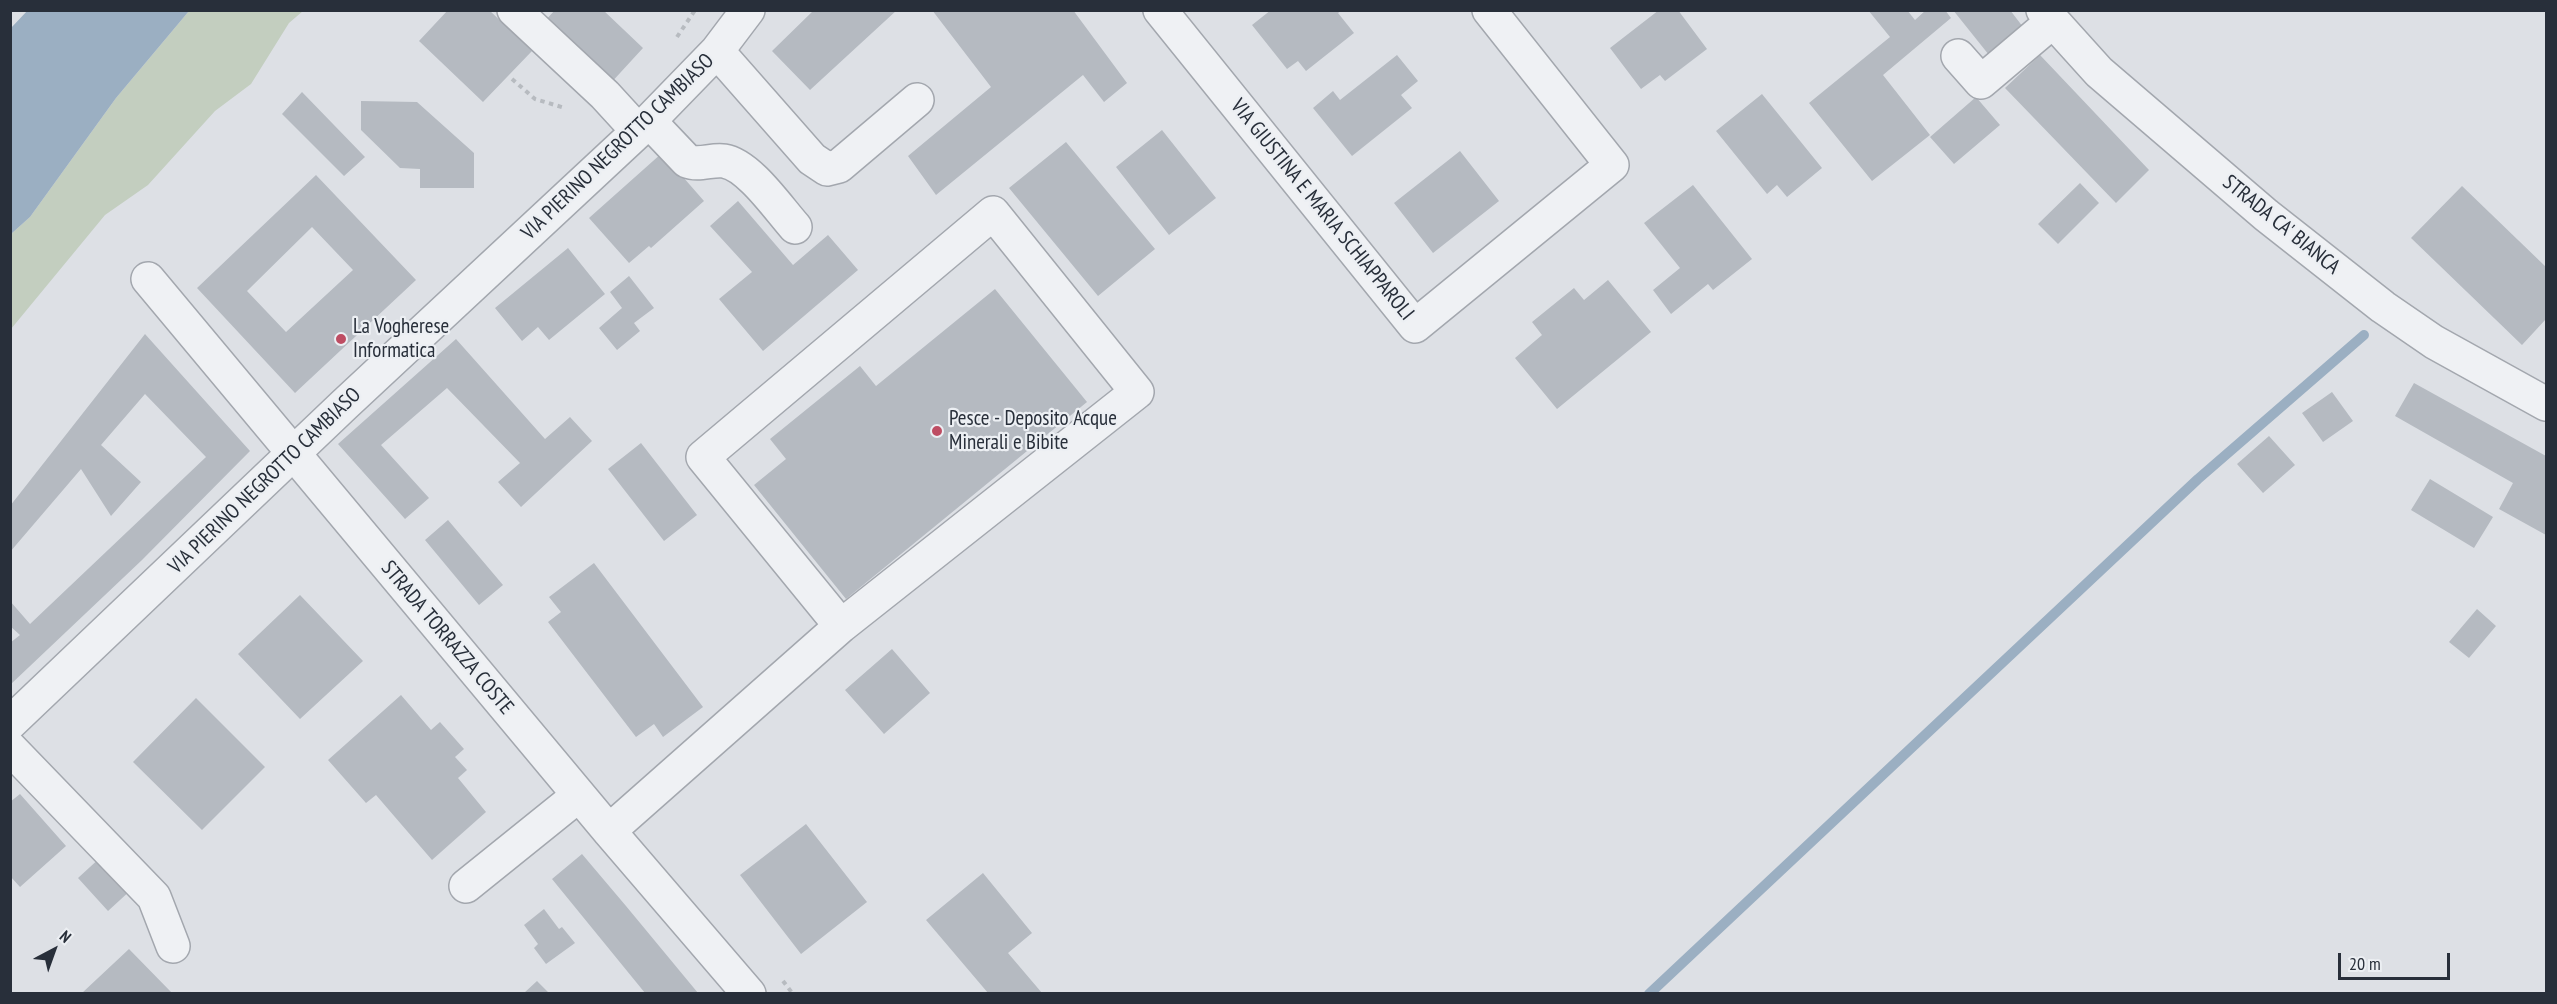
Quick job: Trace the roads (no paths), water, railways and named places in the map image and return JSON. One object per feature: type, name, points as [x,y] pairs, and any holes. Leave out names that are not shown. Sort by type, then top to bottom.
[{"type":"street","points":[[514,10],[605,95],[687,162],[692,164],[723,161],[742,168],[795,226]]},
{"type":"street","name":"VIA PIERINO NEGROTTO CAMBIASO","points":[[10,723],[644,126],[717,51],[748,10]]},
{"type":"street","name":"VIA GIUSTINA E MARIA SCHIAPPAROLI","points":[[1162,11],[1414,326],[1612,165],[1489,10]]},
{"type":"street","points":[[1958,56],[1981,82],[2048,16]]},
{"type":"street","name":"STRADA CA' BIANCA","points":[[2048,16],[2108,79],[2266,215],[2383,306],[2434,342],[2547,404]]},
{"type":"street","points":[[717,51],[812,159],[827,169],[839,166],[917,100]]},
{"type":"street","points":[[609,831],[841,626],[1137,392],[993,213],[703,457],[841,626]]},
{"type":"street","name":"STRADA TORRAZZA COSTE","points":[[148,279],[609,831],[749,993]]},
{"type":"street","points":[[10,748],[154,897],[172,946]]},
{"type":"street","points":[[466,886],[579,795]]},
{"type":"water","points":[[28,10],[189,11],[116,98],[30,217],[11,234],[11,28]]},
{"type":"waterway","points":[[1649,994],[2198,479],[2364,335]]},
{"type":"place","name":"La Vogherese Informatica","points":[[341,339]]},
{"type":"place","name":"Pesce - Deposito Acque Minerali e Bibite","points":[[937,431]]}]
